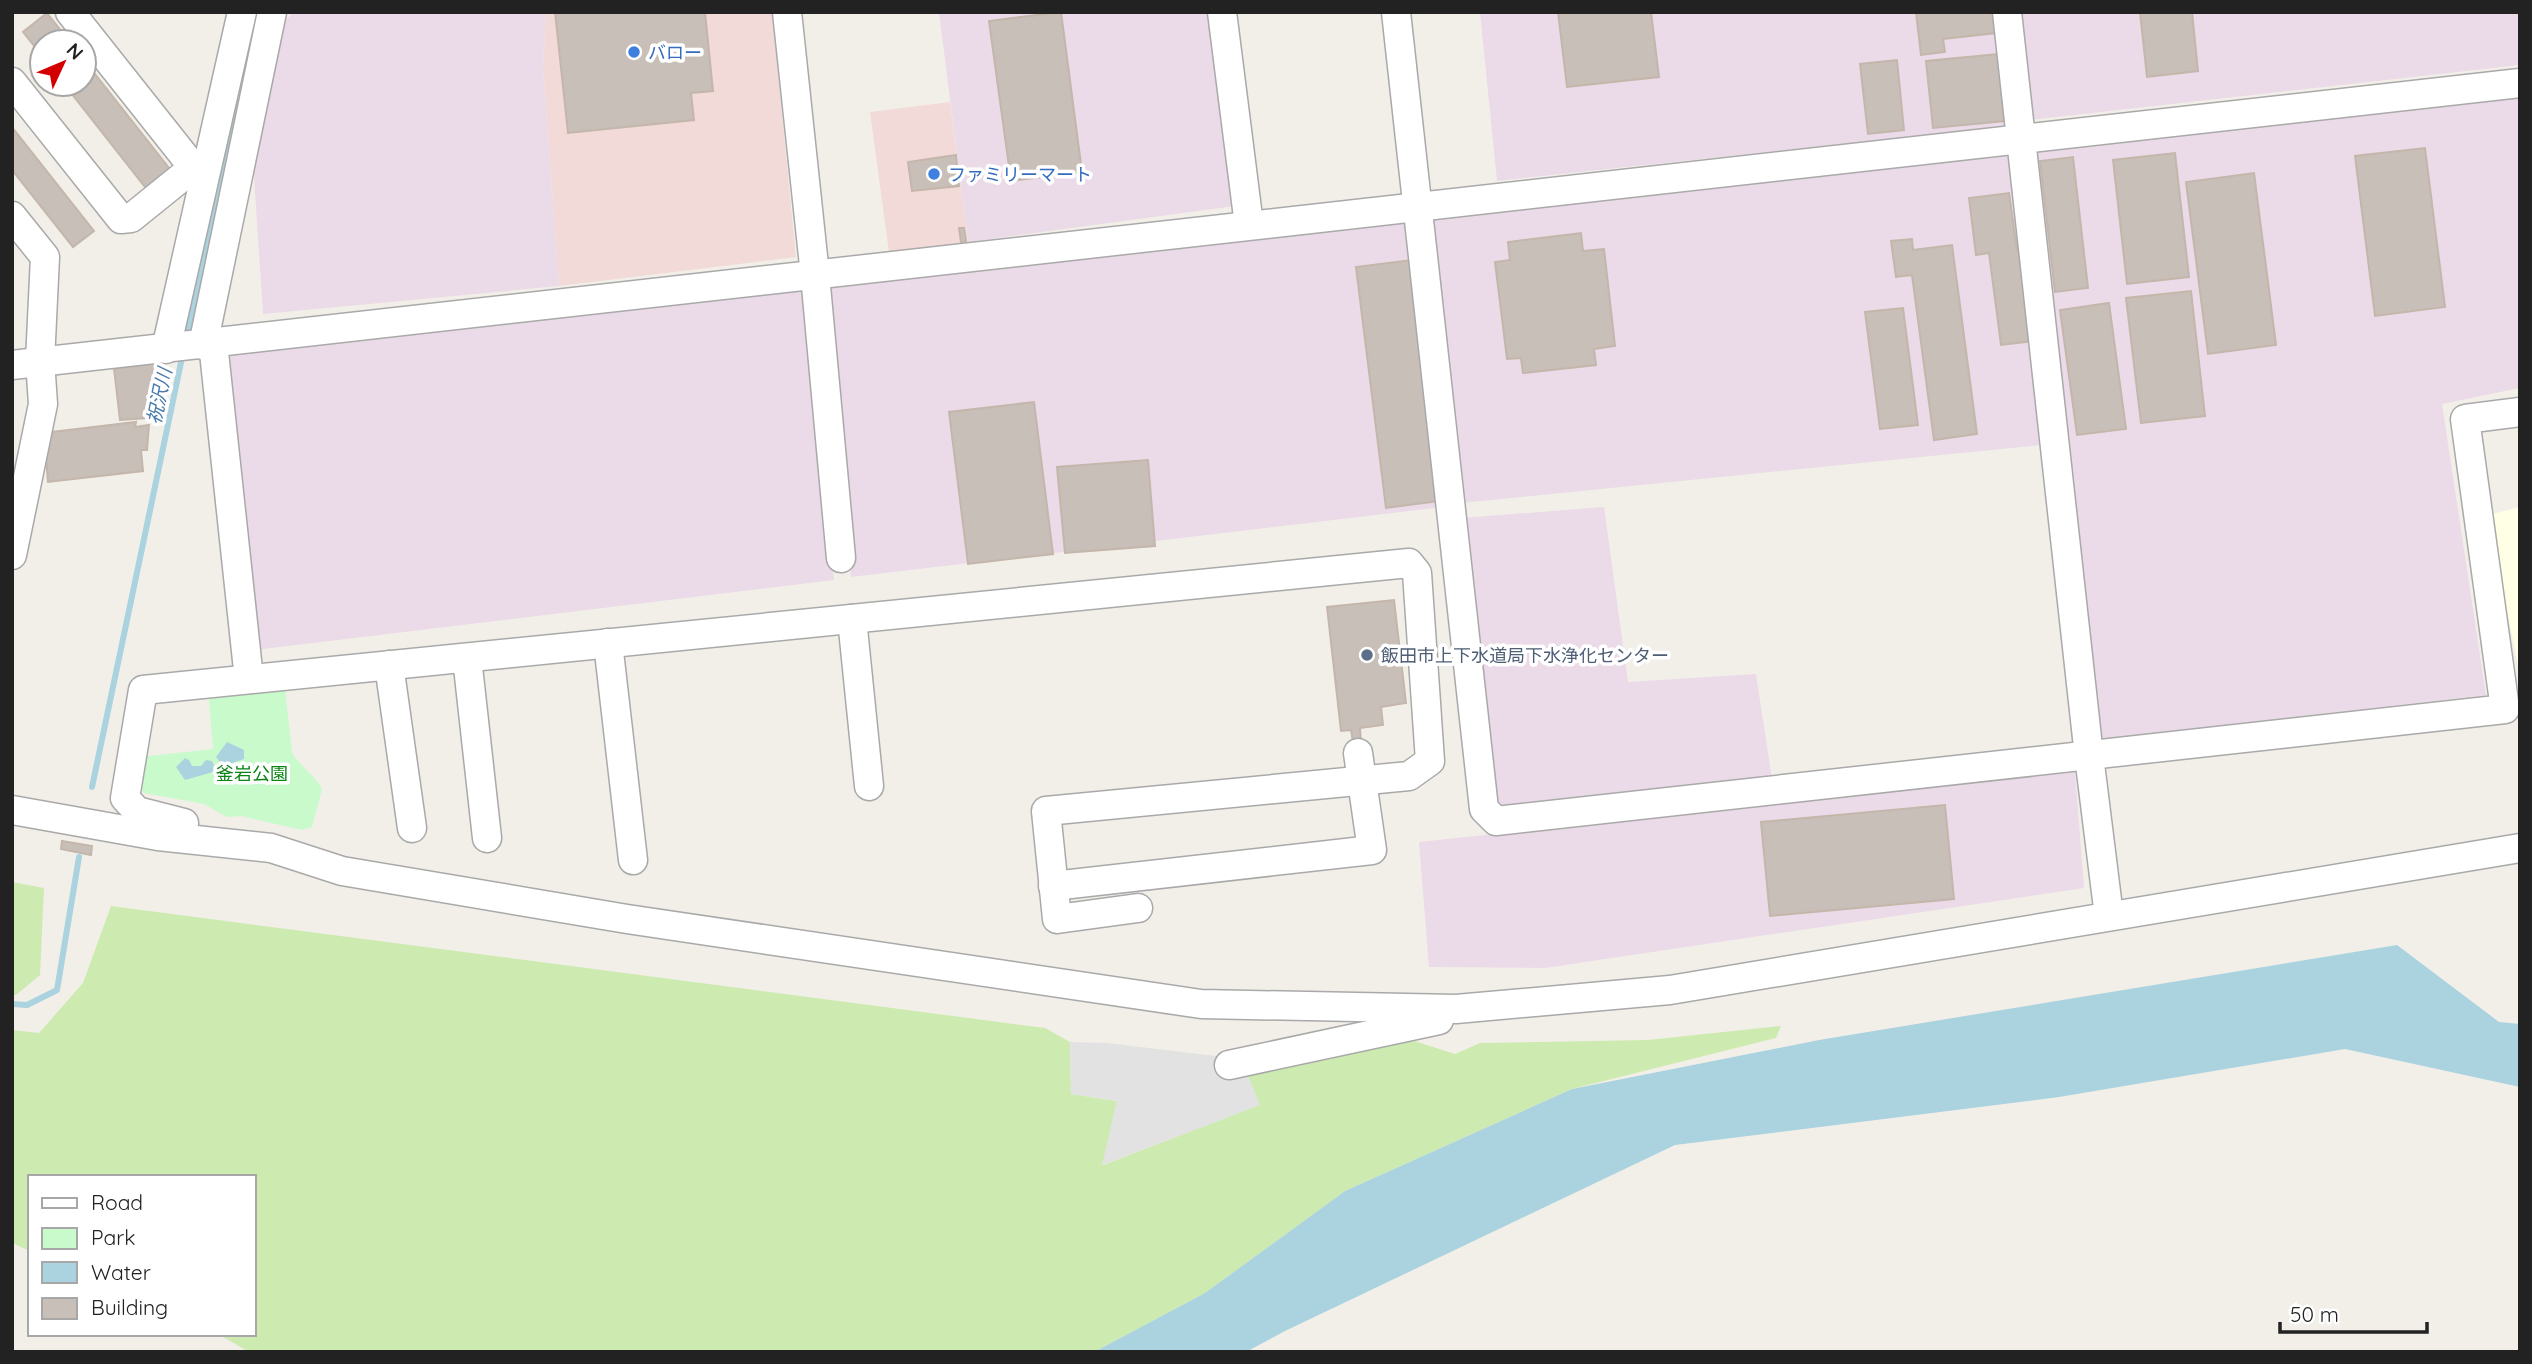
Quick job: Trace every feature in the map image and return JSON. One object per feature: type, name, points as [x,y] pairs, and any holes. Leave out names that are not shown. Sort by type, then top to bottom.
[{"type":"street","points":[[12,82],[121,219],[131,218],[188,172],[189,162],[70,12]]},
{"type":"street","points":[[242,12],[190,346],[249,679]]},
{"type":"street","points":[[787,12],[841,558]]},
{"type":"street","points":[[1222,12],[1249,225]]},
{"type":"street","points":[[1396,12],[1484,809],[1496,821],[2505,709],[2466,419],[2520,412]]},
{"type":"street","points":[[2007,12],[2109,916]]},
{"type":"street","points":[[190,346],[269,25]]},
{"type":"street","points":[[12,365],[2520,83]]},
{"type":"street","points":[[12,216],[45,257],[40,361],[43,404],[12,555]]},
{"type":"street","points":[[210,843],[196,826],[137,811],[125,798],[143,690],[1409,563],[1417,573],[1430,761],[1409,776],[1046,811],[1057,919],[1138,908]]},
{"type":"street","points":[[852,619],[870,786]]},
{"type":"street","points":[[608,643],[633,860]]},
{"type":"street","points":[[467,658],[487,838]]},
{"type":"street","points":[[389,665],[412,828]]},
{"type":"street","points":[[1054,886],[1372,850],[1357,753]]},
{"type":"street","points":[[12,810],[210,843],[271,848],[342,871],[627,919],[1201,1004],[1456,1009],[1670,990],[2520,848]]},
{"type":"street","points":[[1229,1065],[1439,1020],[1456,1009]]},
{"type":"shaded area","points":[[294,12],[546,12],[543,67],[559,286],[263,314],[252,145],[280,26]]},
{"type":"shaded area","points":[[546,12],[772,12],[796,257],[559,286],[543,67]]},
{"type":"shaded area","points":[[939,12],[1208,12],[1235,206],[968,242]]},
{"type":"shaded area","points":[[1480,12],[1993,12],[2007,126],[1497,181]]},
{"type":"shaded area","points":[[2017,12],[2520,12],[2520,65],[2029,120]]},
{"type":"shaded area","points":[[2519,94],[2520,388],[2442,404],[2486,695],[2102,739],[2033,147]]},
{"type":"shaded area","points":[[950,102],[968,242],[889,252],[870,112]]},
{"type":"shaded area","points":[[2014,149],[2041,445],[1461,503],[1426,213]]},
{"type":"shaded area","points":[[1408,216],[1443,507],[851,577],[824,282]]},
{"type":"shaded area","points":[[804,287],[834,580],[255,650],[220,351]]},
{"type":"shaded area","points":[[1604,507],[1628,682],[1756,674],[1772,779],[1495,809],[1462,518]]},
{"type":"shaded area","points":[[2520,507],[2520,676],[2488,515]]},
{"type":"shaded area","points":[[2075,772],[2084,888],[1545,968],[1429,967],[1419,842]]},
{"type":"shaded area","points":[[1070,1042],[1107,1043],[1241,1059],[1260,1105],[1102,1165],[1117,1101],[1071,1094]]},
{"type":"green space","name":"釜岩公園","points":[[285,689],[292,752],[322,789],[312,827],[302,830],[241,816],[227,817],[204,804],[144,793],[139,786],[140,757],[213,749],[209,699]]},
{"type":"green space","points":[[12,882],[44,888],[40,975],[16,995],[12,995]]},
{"type":"green space","points":[[111,906],[1045,1028],[1070,1042],[1071,1094],[1117,1101],[1103,1165],[1259,1105],[1246,1073],[1408,1039],[1455,1054],[1480,1043],[1648,1040],[1781,1026],[1776,1038],[1572,1089],[1345,1191],[1205,1293],[1094,1352],[249,1352],[221,1336],[256,1336],[256,1175],[28,1175],[28,1250],[12,1243],[12,1030],[39,1033],[83,983]]},
{"type":"water","points":[[227,742],[244,750],[244,759],[223,766],[216,757]]},
{"type":"water","points":[[185,758],[192,766],[201,766],[206,760],[212,761],[217,771],[185,780],[176,767]]},
{"type":"water","points":[[2397,945],[2499,1022],[2520,1024],[2520,1087],[2345,1049],[2059,1097],[1675,1145],[1246,1352],[1094,1352],[1205,1293],[1345,1191],[1572,1089],[1819,1040]]},
{"type":"building","name":"バロー","points":[[555,12],[705,12],[713,91],[691,93],[694,120],[568,133]]},
{"type":"building","points":[[1061,12],[1082,172],[1011,181],[989,21]]},
{"type":"building","points":[[1558,12],[1651,12],[1659,77],[1567,87]]},
{"type":"building","points":[[1916,12],[1993,12],[1996,33],[1943,39],[1945,52],[1921,55]]},
{"type":"building","points":[[2140,12],[2192,12],[2198,71],[2147,77]]},
{"type":"building","points":[[47,13],[59,28],[28,28]]},
{"type":"building","points":[[1998,54],[2005,121],[1933,128],[1926,61]]},
{"type":"building","points":[[1897,60],[1904,130],[1868,134],[1860,64]]},
{"type":"building","points":[[98,78],[173,173],[149,192],[75,98],[98,98]]},
{"type":"building","points":[[12,127],[94,231],[73,247],[12,170]]},
{"type":"building","points":[[2425,148],[2445,307],[2375,316],[2355,156]]},
{"type":"building","points":[[2175,153],[2189,277],[2127,284],[2113,160]]},
{"type":"building","name":"ファミリーマート","points":[[956,155],[959,186],[912,191],[908,162]]},
{"type":"building","points":[[2073,157],[2088,288],[2055,292],[2040,161]]},
{"type":"building","points":[[2254,173],[2276,345],[2208,354],[2186,182]]},
{"type":"building","points":[[2009,193],[2017,250],[2021,249],[2033,341],[2001,345],[1989,253],[1976,255],[1969,198]]},
{"type":"building","points":[[959,228],[964,228],[966,241],[961,242]]},
{"type":"building","points":[[1581,233],[1583,251],[1604,249],[1615,346],[1594,349],[1596,365],[1523,373],[1521,358],[1507,359],[1495,262],[1510,260],[1508,242]]},
{"type":"building","points":[[1912,239],[1913,250],[1952,245],[1977,434],[1934,440],[1912,275],[1896,277],[1891,241]]},
{"type":"building","points":[[1411,260],[1440,501],[1386,508],[1356,267]]},
{"type":"building","points":[[2191,291],[2205,416],[2141,423],[2126,298]]},
{"type":"building","points":[[2109,303],[2126,429],[2077,435],[2060,310]]},
{"type":"building","points":[[1903,308],[1918,425],[1880,429],[1865,312]]},
{"type":"building","points":[[155,363],[158,397],[157,401],[147,401],[148,418],[120,420],[114,368]]},
{"type":"building","points":[[1034,402],[1053,554],[968,564],[949,412]]},
{"type":"building","points":[[136,422],[135,427],[149,425],[147,450],[141,450],[143,471],[48,482],[44,433]]},
{"type":"building","points":[[1148,460],[1155,546],[1065,553],[1057,467]]},
{"type":"building","name":"飯田市上下水道局下水浄化センター","points":[[1394,600],[1406,703],[1381,707],[1383,725],[1360,728],[1361,741],[1353,742],[1351,730],[1341,731],[1327,607]]},
{"type":"building","points":[[1945,805],[1954,899],[1770,916],[1761,822]]},
{"type":"building","points":[[62,841],[92,846],[91,855],[61,849]]},
{"type":"waterway","name":"祝沢川","points":[[186,339],[236,100]]},
{"type":"waterway","name":"祝沢川","points":[[92,787],[183,353]]},
{"type":"waterway","name":"祝沢川","points":[[12,1004],[27,1005],[57,990],[79,857]]},
{"type":"place","name":"バロー","points":[[634,52]]},
{"type":"place","name":"ファミリーマート","points":[[934,174]]},
{"type":"place","name":"飯田市上下水道局下水浄化センター","points":[[1367,655]]}]
